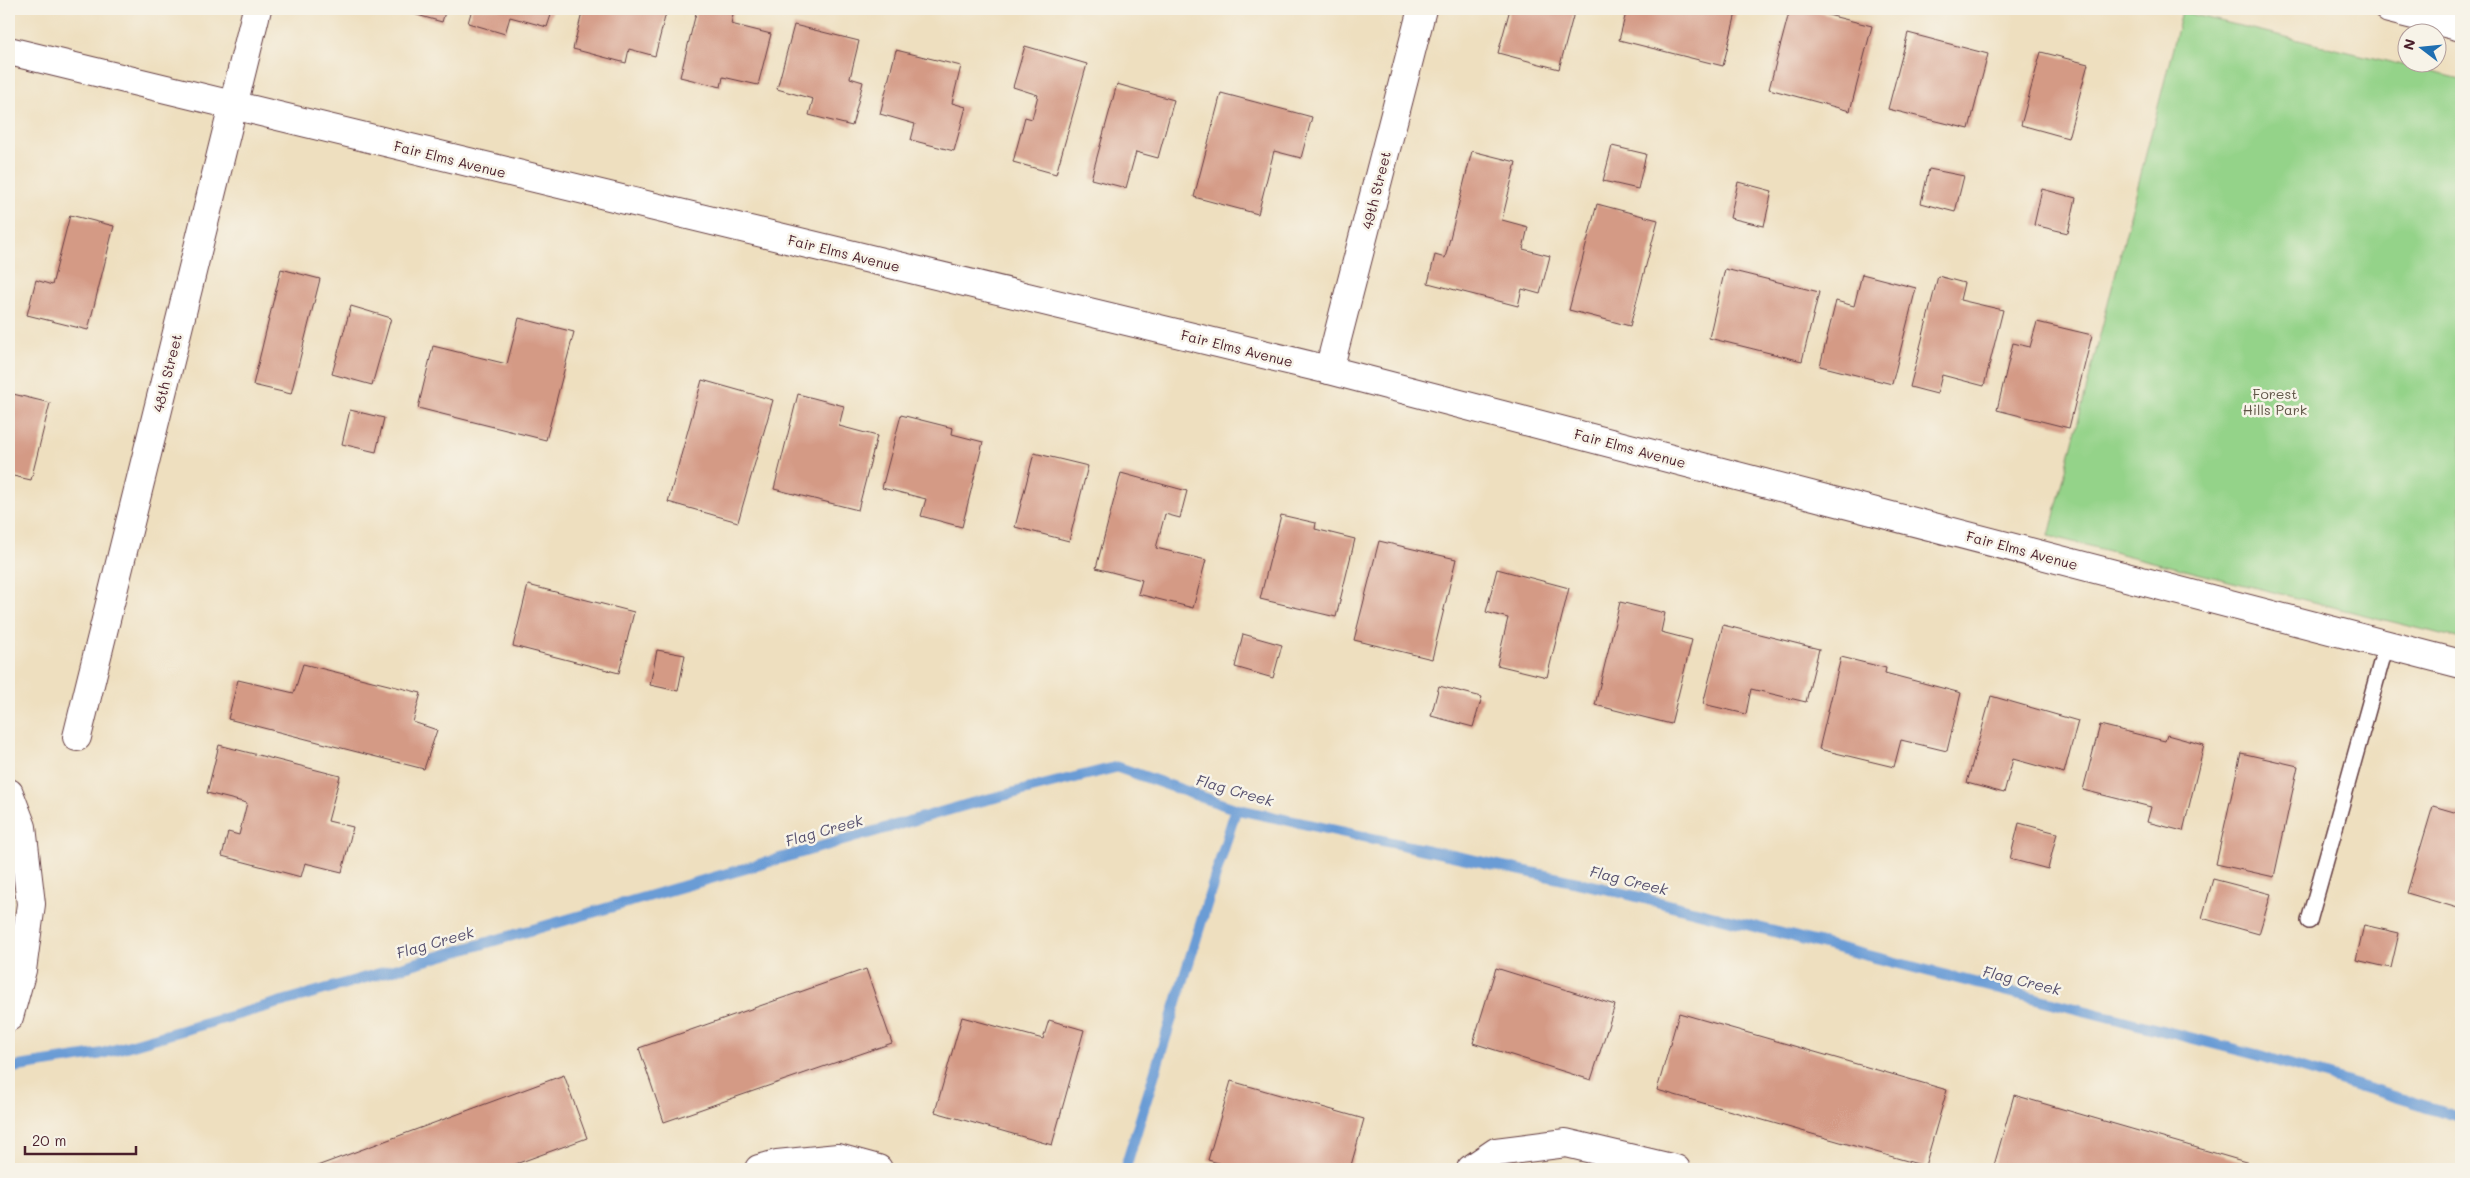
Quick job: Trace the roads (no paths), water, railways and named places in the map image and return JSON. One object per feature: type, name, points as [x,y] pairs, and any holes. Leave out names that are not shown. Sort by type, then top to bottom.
[{"type":"street","name":"48th Street","points":[[78,736],[257,9]]},
{"type":"street","name":"49th Street","points":[[1329,370],[1422,9]]},
{"type":"street","points":[[2389,9],[2461,27]]},
{"type":"street","name":"Fair Elms Avenue","points":[[9,51],[1329,370],[2461,664]]},
{"type":"street","points":[[9,793],[22,827],[31,904],[22,970],[9,1017]]},
{"type":"street","points":[[1471,1169],[1496,1152],[1566,1143],[1676,1169]]},
{"type":"street","points":[[759,1169],[777,1164],[838,1158],[878,1169]]},
{"type":"lane","points":[[2309,921],[2386,645]]},
{"type":"waterway","name":"Flag Creek","points":[[9,1068],[100,1054],[973,803],[1117,767],[1236,809],[1603,888],[2258,1055],[2461,1117]]},
{"type":"waterway","points":[[1125,1169],[1236,809]]},
{"type":"park label","name":"Forest Hills Park","points":[[2275,402]]}]
